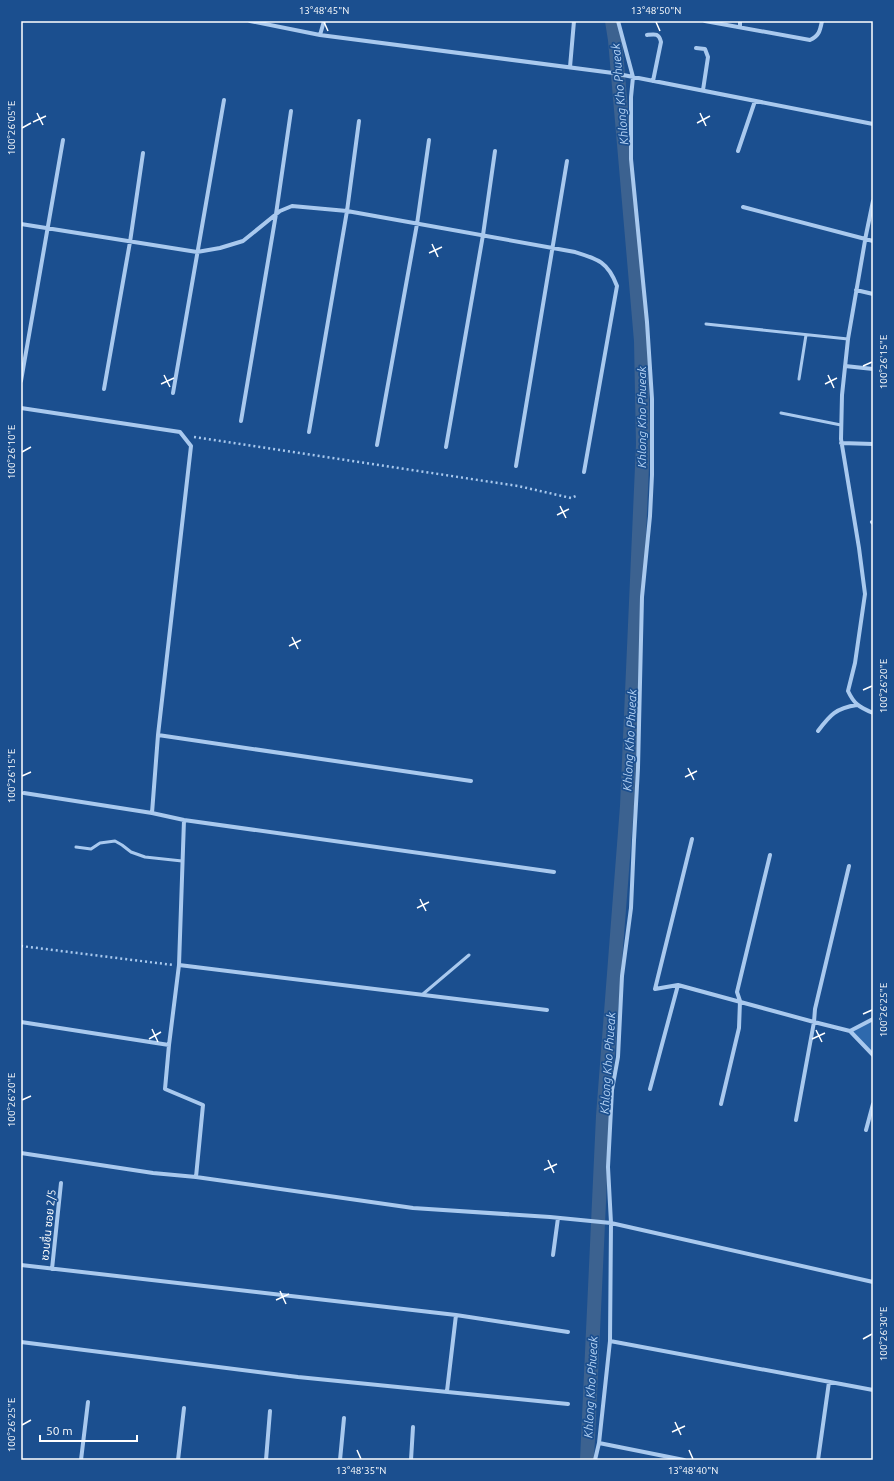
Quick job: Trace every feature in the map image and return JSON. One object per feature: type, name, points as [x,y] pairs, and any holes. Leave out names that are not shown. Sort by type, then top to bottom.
[{"type":"street","points":[[250,21],[320,35],[613,73],[873,124]]},
{"type":"street","points":[[320,35],[324,21]]},
{"type":"street","points":[[570,67],[574,21]]},
{"type":"street","points":[[595,1460],[599,1443],[610,1341],[611,1223],[608,1167],[612,1090],[618,1057],[622,976],[631,908],[638,768],[642,597],[650,516],[652,475],[652,399],[647,322],[631,159],[631,77],[618,21]]},
{"type":"street","points":[[705,21],[810,40],[817,36],[821,30],[822,21]]},
{"type":"street","points":[[740,21],[740,27]]},
{"type":"street","points":[[647,35],[656,34],[660,36],[661,42],[653,81]]},
{"type":"street","points":[[696,48],[705,49],[708,57],[703,90]]},
{"type":"street","points":[[173,393],[224,100]]},
{"type":"street","points":[[738,152],[755,101]]},
{"type":"street","points":[[241,421],[276,214],[291,111]]},
{"type":"street","points":[[309,432],[347,211],[359,121]]},
{"type":"street","points":[[21,381],[63,140]]},
{"type":"street","points":[[377,445],[417,224],[429,140]]},
{"type":"street","points":[[446,447],[483,235],[495,152]]},
{"type":"street","points":[[104,389],[130,242],[143,153]]},
{"type":"street","points":[[516,466],[567,161]]},
{"type":"street","points":[[873,202],[865,239],[848,339],[842,396],[841,425],[841,443],[859,548],[865,594],[855,663],[848,691],[853,701],[857,705],[873,713]]},
{"type":"street","points":[[21,224],[197,252],[220,248],[243,241],[280,211],[292,206],[347,211],[575,252],[598,259],[613,275],[617,286],[584,472]]},
{"type":"street","points":[[743,207],[873,241]]},
{"type":"street","points":[[856,290],[873,294]]},
{"type":"street","points":[[845,366],[873,369]]},
{"type":"street","points":[[21,408],[180,432],[192,446],[158,735],[152,813]]},
{"type":"street","points":[[841,443],[873,444]]},
{"type":"street","points":[[818,731],[828,717],[835,712],[845,707],[857,705]]},
{"type":"street","points":[[158,735],[471,781]]},
{"type":"street","points":[[24,793],[152,813],[184,820],[554,872]]},
{"type":"street","points":[[184,820],[179,965],[165,1089],[202,1105],[196,1177]]},
{"type":"street","points":[[692,839],[655,989],[678,985],[850,1031],[873,1054]]},
{"type":"street","points":[[721,1104],[739,1028],[740,1001],[737,992],[770,855]]},
{"type":"street","points":[[796,1120],[814,1022],[814,1009],[849,866]]},
{"type":"street","points":[[179,965],[547,1010]]},
{"type":"street","points":[[650,1089],[678,985]]},
{"type":"street","points":[[850,1031],[873,1019]]},
{"type":"street","points":[[21,1022],[169,1045]]},
{"type":"street","points":[[866,1130],[873,1104]]},
{"type":"street","points":[[21,1153],[153,1173],[196,1177],[413,1208],[611,1223],[873,1282]]},
{"type":"street","name":"ชวนชื่น ซอย 2/5","points":[[52,1269],[61,1183]]},
{"type":"street","points":[[553,1255],[558,1218]]},
{"type":"street","points":[[21,1265],[456,1315],[568,1332]]},
{"type":"street","points":[[447,1391],[456,1315]]},
{"type":"street","points":[[610,1341],[873,1390]]},
{"type":"street","points":[[21,1342],[298,1377],[568,1404]]},
{"type":"street","points":[[818,1460],[829,1382]]},
{"type":"street","points":[[81,1460],[88,1402]]},
{"type":"street","points":[[178,1460],[184,1408]]},
{"type":"street","points":[[266,1460],[270,1411]]},
{"type":"street","points":[[340,1460],[344,1418]]},
{"type":"street","points":[[411,1460],[414,1427]]},
{"type":"street","points":[[599,1443],[684,1460]]},
{"type":"lane","points":[[706,324],[848,339]]},
{"type":"lane","points":[[799,379],[806,335]]},
{"type":"lane","points":[[781,413],[841,425]]},
{"type":"lane","points":[[76,847],[91,849],[100,843],[115,841],[131,852],[145,857],[182,861]]},
{"type":"lane","points":[[423,994],[469,955]]},
{"type":"path","points":[[184,436],[518,486],[571,498],[578,495]]},
{"type":"path","points":[[21,946],[179,965]]},
{"type":"shaded area","points":[[873,1019],[873,1055],[850,1031]]},
{"type":"waterway","name":"Khlong Kho Phueak","points":[[587,1460],[603,1116],[627,806],[643,444],[641,341],[615,40],[612,21]]}]
